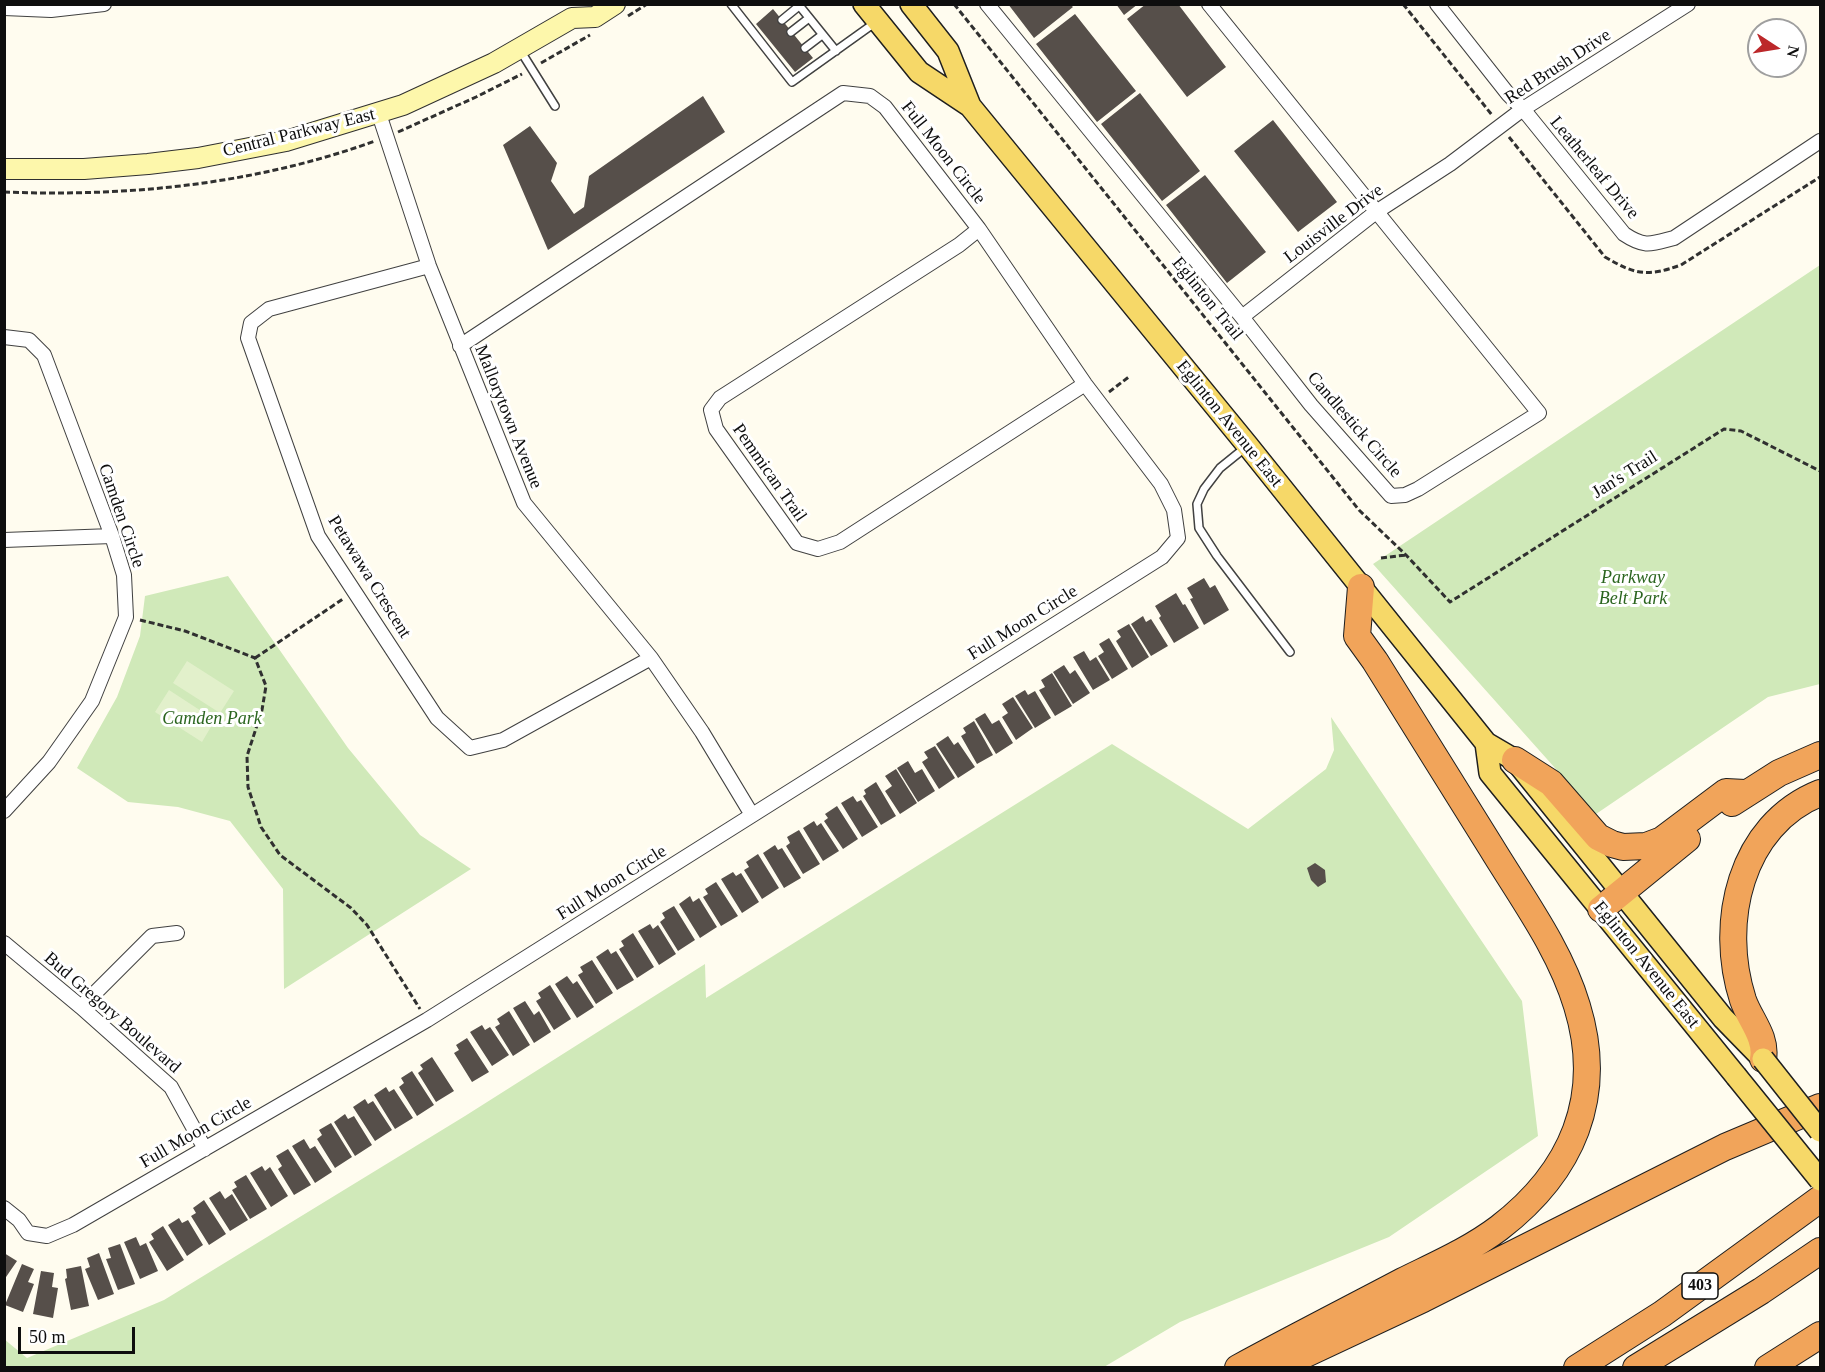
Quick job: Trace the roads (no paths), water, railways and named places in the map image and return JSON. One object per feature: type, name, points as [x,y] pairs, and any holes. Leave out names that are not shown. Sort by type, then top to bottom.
[{"type":"highway","points":[[1238,1368],[1459,1252],[1498,1228],[1529,1202],[1556,1170],[1577,1128],[1584,1100],[1587,1072],[1585,1041],[1577,1006],[1559,962],[1469,812],[1357,636],[1361,587]]},
{"type":"highway","points":[[1601,909],[1745,793],[1779,773],[1821,754]]},
{"type":"highway","points":[[1515,760],[1551,783],[1598,837],[1623,847],[1646,846],[1662,840],[1726,792],[1745,793]]},
{"type":"highway","points":[[1762,1059],[1764,1051],[1762,1040],[1744,1002],[1735,964],[1733,929],[1738,895],[1752,853],[1768,829],[1789,809],[1821,793]]},
{"type":"highway","points":[[1725,1147],[1821,1089]]},
{"type":"highway","points":[[1276,1368],[1423,1299],[1725,1147],[1821,1107]]},
{"type":"highway","name":"403","points":[[1577,1368],[1662,1314],[1821,1199]]},
{"type":"highway","name":"403","points":[[1636,1368],[1821,1251]]},
{"type":"highway","points":[[1768,1368],[1821,1335]]},
{"type":"main road","name":"Eglinton Avenue East","points":[[911,4],[948,51],[970,106]]},
{"type":"main road","name":"Eglinton Avenue East","points":[[871,13],[919,72],[970,106],[1248,446],[1486,743],[1515,760],[1723,1018],[1762,1059],[1821,1131]]},
{"type":"main road","name":"Eglinton Avenue East","points":[[1486,743],[1490,773],[1821,1180]]},
{"type":"street","points":[[4,8],[104,4]]},
{"type":"street","name":"Central Parkway East","points":[[4,170],[84,169],[171,162],[286,141],[379,114],[424,96],[519,50],[573,11],[595,17],[615,4]]},
{"type":"street","name":"Candlestick Circle","points":[[987,4],[1242,316],[1311,405],[1391,496],[1405,495],[1539,413],[1209,4]]},
{"type":"street","name":"Leatherleaf Drive","points":[[1437,4],[1624,234],[1637,243],[1652,244],[1674,238],[1821,141]]},
{"type":"street","name":"Red Brush Drive","points":[[1450,164],[1523,109],[1688,5]]},
{"type":"street","name":"Full Moon Circle","points":[[4,1208],[19,1220],[28,1233],[47,1236],[73,1225],[427,1020],[1162,557],[1178,538],[1174,510],[1161,484],[1085,384],[979,230],[885,107],[870,96],[843,93],[460,346]]},
{"type":"street","name":"Mallorytown Avenue","points":[[379,114],[429,266],[524,503],[651,658],[702,732],[753,815]]},
{"type":"street","name":"Louisville Drive","points":[[1242,316],[1377,212],[1450,164]]},
{"type":"street","name":"Pemmican Trail","points":[[979,230],[959,246],[720,398],[711,410],[716,429],[796,543],[818,549],[840,542],[1085,384]]},
{"type":"street","name":"Petawawa Crescent","points":[[429,266],[269,309],[251,323],[248,338],[318,536],[437,718],[470,748],[503,740],[651,658]]},
{"type":"street","name":"Camden Circle","points":[[4,337],[29,340],[44,355],[112,536],[124,575],[126,617],[92,700],[49,762],[4,811]]},
{"type":"street","points":[[4,540],[112,536]]},
{"type":"street","points":[[81,1007],[152,936],[177,933]]},
{"type":"street","name":"Bud Gregory Boulevard","points":[[4,943],[81,1007],[171,1087],[206,1149]]},
{"type":"lane","points":[[732,5],[768,52],[784,66],[792,82],[836,51],[871,13]]},
{"type":"lane","points":[[782,20],[798,5],[836,51]]},
{"type":"lane","points":[[791,32],[809,18]]},
{"type":"lane","points":[[805,48],[822,34]]},
{"type":"lane","points":[[758,40],[765,35]]},
{"type":"lane","points":[[768,52],[774,46]]},
{"type":"lane","points":[[519,50],[555,106]]},
{"type":"lane","points":[[1248,446],[1220,468],[1204,489],[1197,504],[1199,528],[1217,556],[1290,652]]},
{"type":"park label","name":"Parkway Belt Park","points":[[1633,588]]},
{"type":"park label","name":"Camden Park","points":[[212,719]]}]
